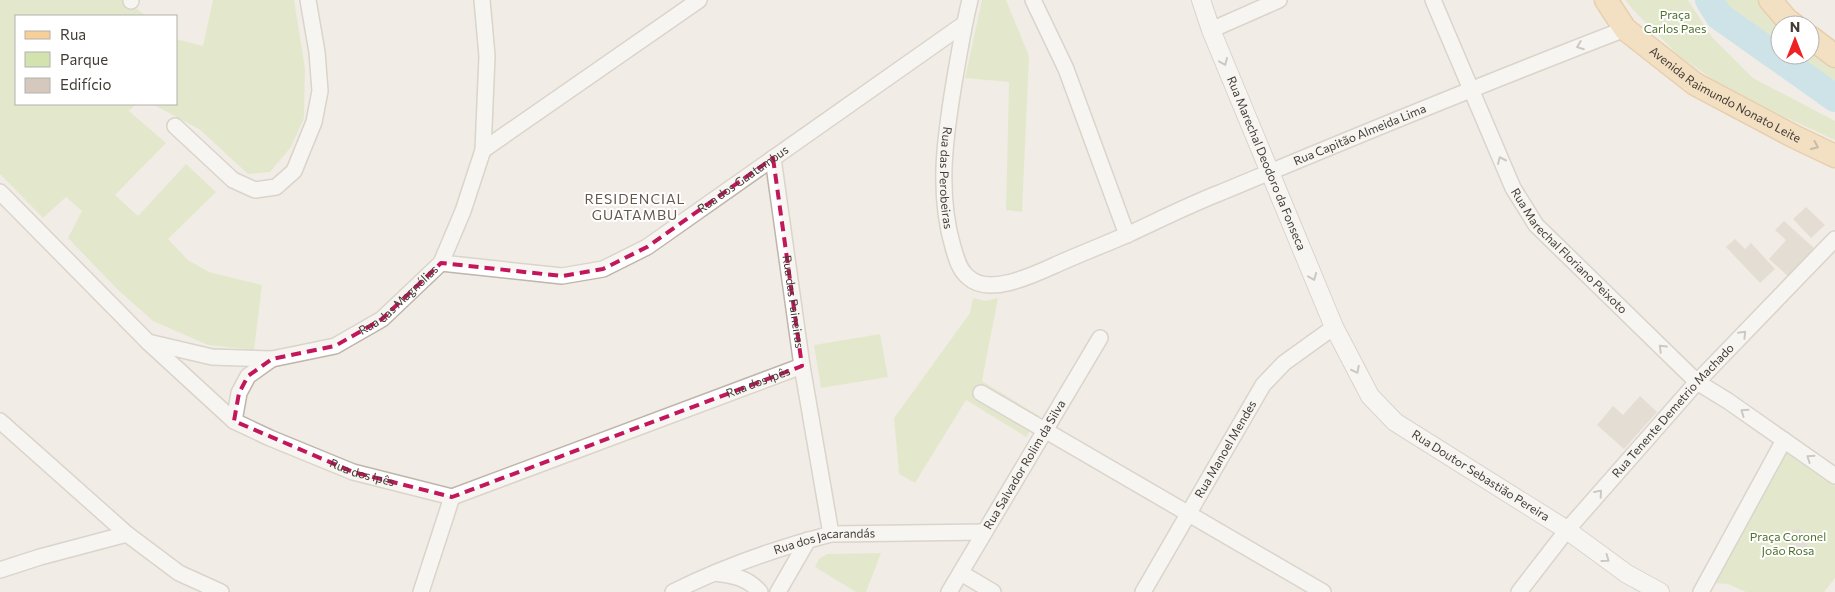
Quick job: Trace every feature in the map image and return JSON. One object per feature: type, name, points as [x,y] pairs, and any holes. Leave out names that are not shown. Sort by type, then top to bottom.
[{"type":"main road","name":"Avenida Raimundo Nonato Leite","points":[[1606,0],[1625,29],[1695,84],[1835,156]]},
{"type":"main road","points":[[1770,0],[1783,15]]},
{"type":"main road","points":[[1820,45],[1835,56]]},
{"type":"street","points":[[175,126],[233,180],[255,190],[276,187],[294,171],[314,122],[320,91],[317,52],[308,0]]},
{"type":"street","name":"Rua das Magnólias","points":[[148,342],[212,357],[272,358],[335,346],[382,319],[441,263],[463,211],[483,150],[487,56],[482,0]]},
{"type":"street","points":[[483,150],[699,0]]},
{"type":"street","name":"Rua das Perobeiras","points":[[970,0],[964,24],[947,125],[942,167],[947,226],[958,263],[968,278],[983,285]]},
{"type":"street","points":[[1034,0],[1066,69],[1127,235]]},
{"type":"street","name":"Rua Marechal Deodoro da Fonseca","points":[[1200,0],[1334,327]]},
{"type":"street","points":[[1211,30],[1278,0]]},
{"type":"street","name":"Rua Marechal Floriano Peixoto","points":[[1433,0],[1513,188],[1536,225],[1697,382],[1784,440]]},
{"type":"street","name":"Rua dos Guatambus","points":[[441,263],[562,276],[603,269],[647,247],[964,24]]},
{"type":"street","name":"Rua Capitão Almeida Lima","points":[[983,285],[1005,284],[1029,276],[1127,235],[1221,192],[1470,89],[1625,29]]},
{"type":"street","name":"Rua das Paineiras","points":[[773,158],[802,366],[830,534]]},
{"type":"street","name":"Rua dos Ipês","points":[[0,192],[148,342],[234,421],[270,438],[354,472],[452,497],[802,366]]},
{"type":"street","name":"Rua Tenente Demetrio Machado","points":[[1519,592],[1567,530],[1697,382],[1835,239]]},
{"type":"street","name":"Rua Manoel Mendes","points":[[1142,592],[1263,385],[1284,362],[1334,327]]},
{"type":"street","name":"Rua Doutor Sebastião Pereira","points":[[1334,327],[1370,396],[1395,422],[1567,530],[1627,574],[1660,592]]},
{"type":"street","name":"Rua Salvador Rolim da Silva","points":[[950,592],[1100,338]]},
{"type":"street","points":[[234,421],[238,394],[248,376],[272,358]]},
{"type":"street","points":[[981,393],[1046,429],[1322,592]]},
{"type":"street","points":[[2,425],[126,534],[179,573],[221,592]]},
{"type":"street","points":[[1701,592],[1784,440],[1835,476]]},
{"type":"street","points":[[421,592],[452,497]]},
{"type":"street","name":"Rua dos Jacarandás","points":[[673,592],[711,573],[830,534],[984,532]]},
{"type":"street","points":[[0,570],[40,557],[126,534]]},
{"type":"street","points":[[778,592],[808,540]]},
{"type":"street","points":[[711,573],[746,579],[760,592]]},
{"type":"street","points":[[961,573],[993,592]]},
{"type":"highlighted area","points":[[773,158],[802,366],[452,497],[353,472],[234,421],[239,393],[248,376],[272,359],[335,346],[382,319],[441,263],[562,276],[603,269],[647,247]]},
{"type":"green space","points":[[0,0],[126,0],[145,15],[15,15],[15,105],[135,105],[129,111],[166,143],[115,195],[138,216],[186,164],[216,192],[168,239],[188,260],[209,272],[262,285],[254,350],[208,345],[153,321],[117,289],[68,238],[82,211],[66,197],[43,218],[0,174]]},
{"type":"green space","points":[[213,0],[294,0],[305,68],[304,118],[291,147],[270,172],[248,174],[199,129],[154,105],[178,105],[178,40],[203,46]]},
{"type":"green space","points":[[982,0],[1006,0],[1029,56],[1022,212],[1006,210],[1009,82],[965,78]]},
{"type":"green space","name":"Praça Carlos Paes","points":[[1625,0],[1688,0],[1712,37],[1753,78],[1835,121],[1835,140],[1731,92],[1679,56]]},
{"type":"green space","points":[[1696,0],[1765,0],[1774,15],[1770,15],[1770,65],[1820,65],[1820,50],[1835,63],[1835,106],[1762,64],[1719,29]]},
{"type":"green space","points":[[973,298],[986,301],[998,298],[982,381],[1039,416],[1026,437],[966,400],[915,483],[899,474],[894,418],[970,313]]},
{"type":"green space","points":[[880,334],[888,377],[821,388],[814,345]]},
{"type":"green space","name":"Praça Coronel João Rosa","points":[[1785,447],[1835,486],[1835,578],[1824,592],[1746,592],[1728,584],[1712,583]]},
{"type":"green space","points":[[881,553],[866,592],[856,592],[815,567],[819,559],[827,554]]},
{"type":"building","points":[[1806,207],[1825,225],[1811,238],[1793,219]]},
{"type":"building","points":[[1784,221],[1814,248],[1788,276],[1769,259],[1786,240],[1775,230]]},
{"type":"building","points":[[1735,239],[1745,249],[1751,243],[1775,269],[1760,283],[1726,247]]},
{"type":"building","points":[[1640,396],[1657,412],[1624,449],[1597,425],[1613,406],[1623,415]]},
{"type":"building","points":[[1799,529],[1806,535],[1808,544],[1802,551],[1790,547],[1786,539],[1790,531]]},
{"type":"waterway","points":[[1709,0],[1719,16],[1835,98]]},
{"type":"district","name":"RESIDENCIAL GUATAMBU","points":[[635,207]]}]
